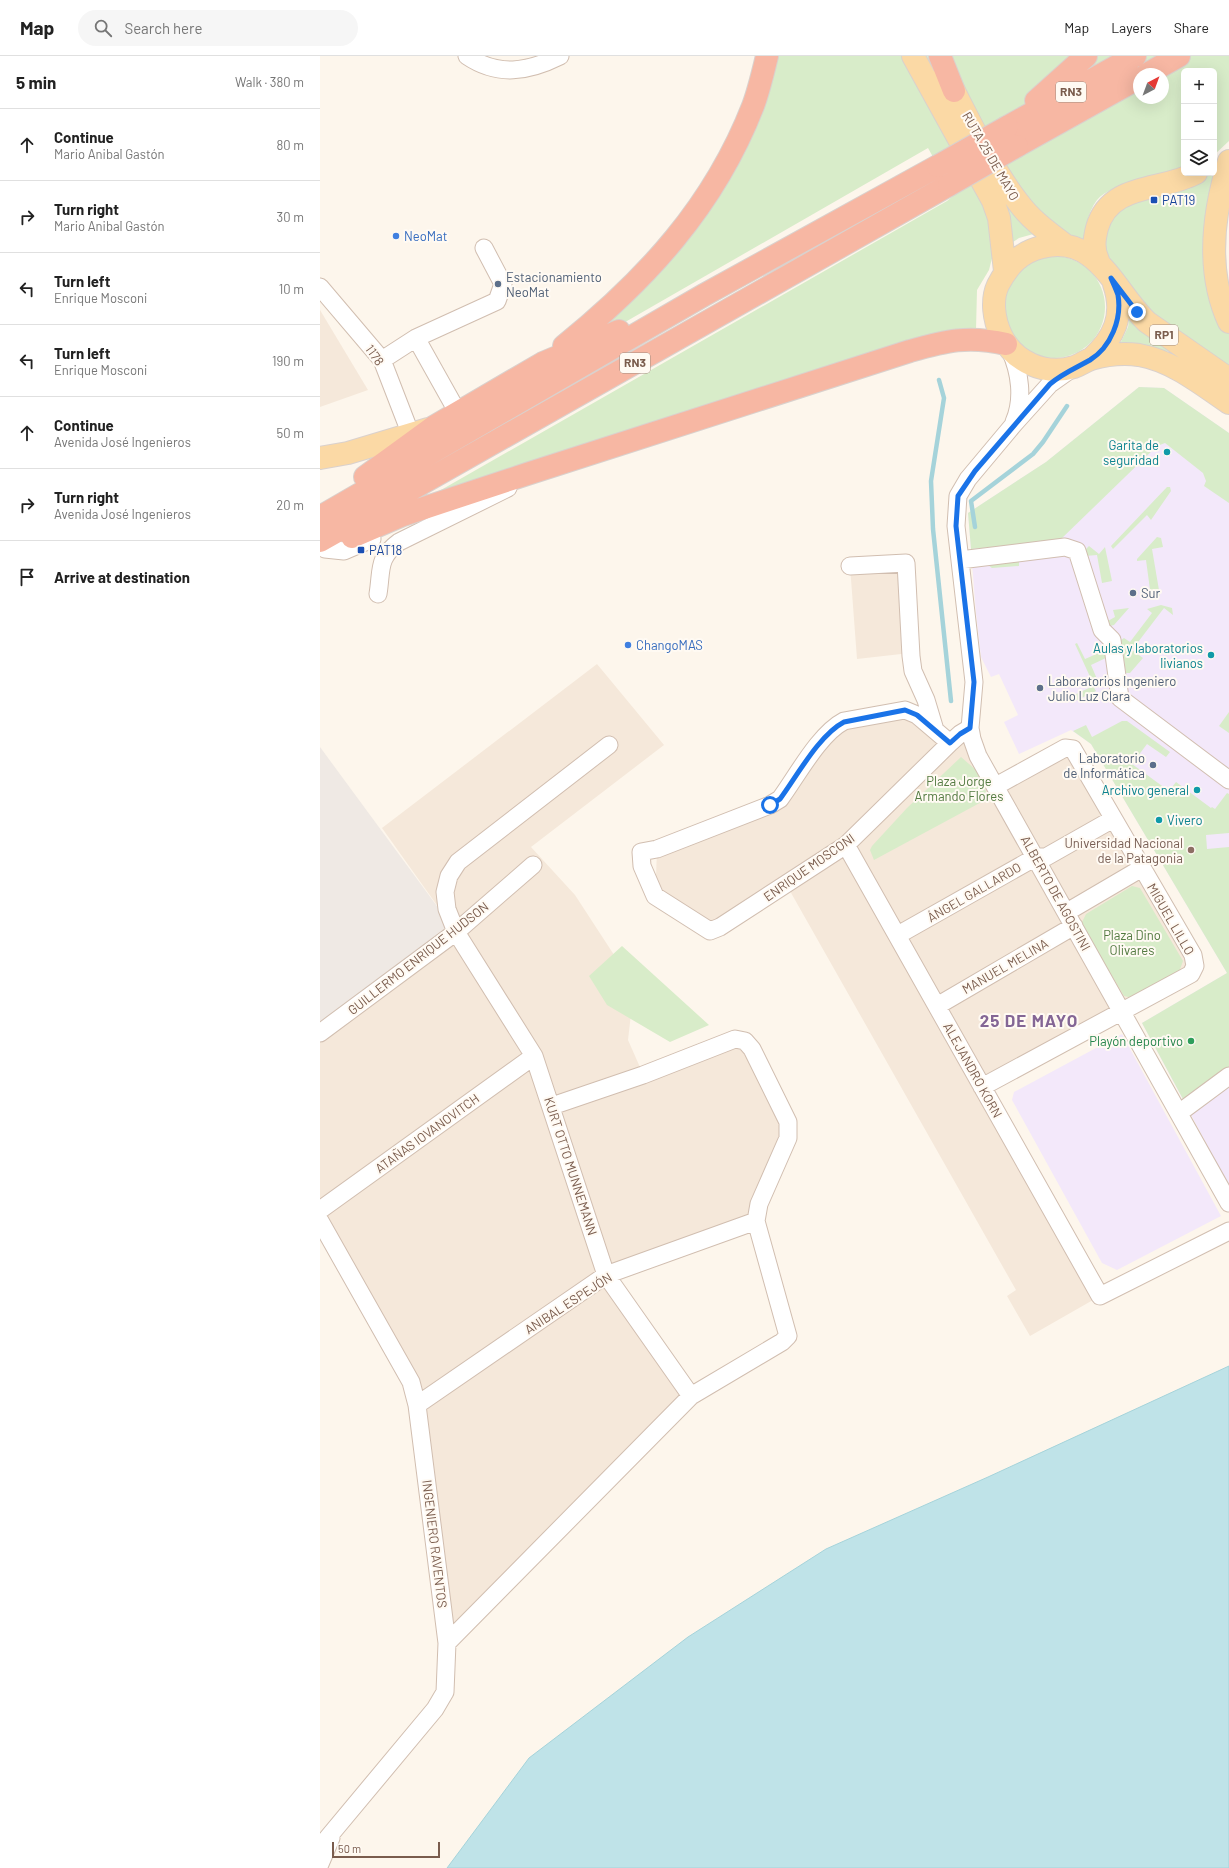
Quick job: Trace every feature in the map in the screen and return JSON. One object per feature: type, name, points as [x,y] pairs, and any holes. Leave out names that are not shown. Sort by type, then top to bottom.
[{"type":"highway","points":[[543,363],[604,313],[648,271],[670,246],[703,202],[744,128],[754,104],[767,56]]},
{"type":"highway","points":[[940,56],[954,91]]},
{"type":"highway","points":[[1006,127],[1086,56]]},
{"type":"highway","name":"RN3","points":[[320,517],[704,295],[1135,56]]},
{"type":"highway","points":[[1158,68],[1179,56]]},
{"type":"highway","name":"RN3","points":[[322,547],[949,185],[1133,81]]},
{"type":"highway","points":[[320,510],[435,426],[543,363],[704,295]]},
{"type":"highway","points":[[322,547],[403,515],[564,462],[940,343],[972,338],[1008,347]]},
{"type":"main road","name":"RUTA 25 DE MAYO","points":[[913,56],[993,201],[999,218],[1005,271]]},
{"type":"main road","name":"RUTA 25 DE MAYO","points":[[934,56],[1001,176],[1018,202],[1040,226],[1065,245]]},
{"type":"main road","points":[[1217,159],[1229,148]]},
{"type":"main road","points":[[1229,161],[1218,200],[1214,236],[1217,282],[1229,322]]},
{"type":"main road","points":[[1098,260],[1094,251],[1094,237],[1103,213],[1111,203],[1121,196],[1177,181],[1189,176]]},
{"type":"main road","name":"RP1","points":[[1229,379],[1147,322],[1137,312],[1098,260],[1083,251],[1065,245],[1048,245],[1032,250],[1017,258],[1005,271],[997,288],[994,307],[997,326],[1008,347],[1021,359],[1034,366],[1054,369],[1126,354],[1150,358],[1167,364],[1192,377],[1229,402]]},
{"type":"main road","name":"RP1","points":[[1083,363],[1105,347],[1116,325],[1118,295],[1111,278]]},
{"type":"main road","points":[[320,458],[348,453],[411,435],[435,426]]},
{"type":"street","points":[[467,56],[481,65],[510,71],[540,66],[560,56]]},
{"type":"street","points":[[382,360],[416,338],[497,301],[503,284],[484,248]]},
{"type":"street","name":"1178","points":[[320,287],[382,360],[411,435]]},
{"type":"street","points":[[416,338],[458,413]]},
{"type":"street","points":[[1008,347],[1017,369],[1020,390],[1019,411],[1014,424]]},
{"type":"street","points":[[970,728],[974,682],[956,526],[958,496],[968,479],[1050,384],[1083,363]]},
{"type":"street","points":[[378,594],[381,563],[388,550],[393,546],[564,462]]},
{"type":"street","points":[[960,560],[1065,546],[1077,551],[1102,630],[1112,640],[1120,698],[1229,780]]},
{"type":"street","points":[[850,566],[906,563],[913,671],[926,700],[935,730],[950,743]]},
{"type":"street","name":"ENRIQUE MOSCONI","points":[[935,730],[917,715],[905,710],[844,722],[836,726],[825,736],[780,799],[770,805],[658,849],[642,852],[642,866],[655,896],[710,931],[720,927],[846,845],[950,743],[970,728]]},
{"type":"street","name":"ALBERTO DE AGOSTINI","points":[[970,728],[978,756],[1071,919],[1229,1203]]},
{"type":"street","name":"KURT OTTO MUNNEMANN","points":[[609,745],[458,862],[449,876],[445,892],[447,909],[456,932],[534,1056],[552,1106],[606,1275],[691,1396]]},
{"type":"street","name":"MIGUEL LILLO","points":[[996,786],[1064,748],[1073,750],[1193,955],[1195,963],[1191,974],[1123,1012]]},
{"type":"street","name":"ÁNGEL GALLARDO","points":[[898,935],[1036,857],[1046,857],[1113,819]]},
{"type":"street","name":"ALEJANDRO KORN","points":[[846,845],[1100,1296],[1229,1231]]},
{"type":"street","name":"GUILLERMO ENRIQUE HUDSON","points":[[320,1033],[456,932],[533,865]]},
{"type":"street","name":"MANUEL MELINA","points":[[937,1006],[1071,919],[1142,868]]},
{"type":"street","points":[[982,1087],[1123,1012]]},
{"type":"street","points":[[448,1643],[691,1396],[782,1342],[788,1336],[756,1221],[759,1204],[788,1138],[788,1122],[752,1049],[744,1041],[734,1039],[643,1075],[552,1106]]},
{"type":"street","name":"ATAÑAS IOVANOVITCH","points":[[320,1210],[534,1056]]},
{"type":"street","points":[[1179,1113],[1229,1076]]},
{"type":"street","name":"ANIBAL ESPEJÓN","points":[[417,1405],[606,1275],[756,1221]]},
{"type":"street","name":"INGENIERO RAVENTOS","points":[[320,1222],[411,1382],[417,1405],[448,1643],[445,1692],[435,1709],[320,1847]]},
{"type":"street","points":[[320,1864],[334,1831]]},
{"type":"shaded area","points":[[320,310],[368,390],[320,407]]},
{"type":"shaded area","name":"Universidad Nacional de la Patagonia","points":[[1139,387],[1164,388],[1229,433],[1229,1186],[1142,1023],[1227,973],[1091,744],[1071,730],[1019,754],[1004,722],[1018,715],[999,674],[991,677],[981,657],[976,613],[968,513],[1046,462]]},
{"type":"shaded area","points":[[906,563],[910,653],[857,659],[850,566]]},
{"type":"shaded area","points":[[597,664],[664,745],[531,847],[575,895],[618,961],[631,1014],[628,1040],[643,1074],[745,1041],[788,1122],[756,1221],[607,1275],[691,1396],[447,1643],[417,1405],[320,1221],[320,1033],[456,932],[382,828]]},
{"type":"shaded area","points":[[905,710],[950,743],[960,734],[996,786],[1065,748],[1195,963],[982,1087],[1100,1296],[1030,1336],[1007,1296],[1016,1290],[786,884],[720,927],[669,903],[656,877],[657,849],[770,805],[825,736]]},
{"type":"shaded area","points":[[320,747],[456,932],[320,1033]]},
{"type":"shaded area","points":[[1122,1034],[1221,1216],[1117,1270],[1102,1263],[1012,1100],[1014,1092]]},
{"type":"green space","points":[[772,56],[903,56],[990,212],[993,254],[989,270],[977,290],[976,330],[413,506],[947,201],[954,195],[928,148],[580,348],[670,247]]},
{"type":"green space","points":[[923,56],[930,56],[1037,233],[1019,238],[1010,244]]},
{"type":"green space","points":[[944,56],[1229,56],[1229,141],[1217,152],[1217,68],[1181,68],[1181,173],[1138,181],[1104,194],[1097,200],[1091,210],[1087,221],[1083,244],[1061,231],[1041,214],[1013,179]]},
{"type":"green space","points":[[1224,162],[1222,320],[1229,334],[1229,370],[1159,322],[1108,262],[1103,231],[1111,210],[1198,176],[1217,176],[1217,166]]},
{"type":"green space","points":[[1054,256],[1074,260],[1090,271],[1101,287],[1105,307],[1101,327],[1090,343],[1074,354],[1054,358],[1034,354],[1018,343],[1007,327],[1003,307],[1007,287],[1018,271],[1034,260]]},
{"type":"green space","points":[[1130,315],[1170,352],[1138,345],[1119,346],[1128,327]]},
{"type":"green space","points":[[1139,387],[1164,388],[1229,433],[1229,503],[1204,486],[1206,481],[1203,473],[1165,443],[1157,446],[1059,541],[971,549],[968,513],[1046,462]]},
{"type":"green space","points":[[1167,487],[1170,487],[1171,491],[1151,520],[1147,515],[1113,549],[1111,546]]},
{"type":"green space","points":[[1157,537],[1161,538],[1163,547],[1152,549],[1160,596],[1151,597],[1146,560],[1137,561],[1137,559]]},
{"type":"green space","points":[[1089,546],[1099,554],[1105,547],[1112,581],[1102,583],[1097,555],[1085,556],[1085,550]]},
{"type":"green space","points":[[1019,559],[1019,566],[992,568],[985,563]]},
{"type":"green space","points":[[1161,605],[1172,608],[1173,615],[1164,608],[1132,650],[1143,658],[1130,673],[1126,673],[1121,640],[1124,638],[1130,642],[1152,613],[1147,609]]},
{"type":"green space","points":[[1129,608],[1114,625],[1110,626],[1106,622],[1115,617],[1113,610]]},
{"type":"green space","points":[[1077,643],[1085,659],[1108,649],[1108,657],[1091,665],[1097,679],[1092,681],[1075,644]]},
{"type":"green space","points":[[1093,686],[1096,691],[1073,702],[1070,697]]},
{"type":"green space","points":[[1229,712],[1229,733],[1219,726]]},
{"type":"green space","points":[[1122,721],[1127,721],[1170,752],[1166,757],[1147,744],[1132,764],[1169,791],[1176,782],[1211,808],[1212,807],[1215,809],[1227,793],[1229,794],[1229,833],[1206,835],[1207,849],[1229,847],[1229,1067],[1184,1101],[1142,1023],[1227,973],[1091,744],[1073,731],[1086,725],[1092,737]]},
{"type":"green space","name":"Plaza Jorge Armando Flores","points":[[961,757],[976,770],[989,798],[874,860],[870,850],[872,846],[907,808]]},
{"type":"green space","name":"Plaza Dino Olivares","points":[[1132,886],[1140,888],[1183,961],[1179,972],[1133,998],[1124,996],[1081,924],[1086,914]]},
{"type":"green space","points":[[622,946],[709,1025],[670,1042],[607,1005],[589,976]]},
{"type":"water","points":[[1229,1366],[1229,1868],[447,1868],[529,1758],[688,1637],[826,1549],[988,1477]]},
{"type":"waterway","points":[[939,380],[944,398],[931,481],[933,529],[951,701]]},
{"type":"waterway","points":[[975,527],[971,501],[1033,454],[1043,442],[1067,406]]},
{"type":"place","name":"PAT19","points":[[1154,200]]},
{"type":"place","name":"NeoMat","points":[[396,236]]},
{"type":"place","name":"Estacionamiento NeoMat","points":[[498,284]]},
{"type":"place","name":"Garita de seguridad","points":[[1167,452]]},
{"type":"place","name":"PAT18","points":[[361,550]]},
{"type":"place","name":"Sur","points":[[1133,593]]},
{"type":"place","name":"ChangoMAS","points":[[628,645]]},
{"type":"place","name":"Aulas y laboratorios livianos","points":[[1211,655]]},
{"type":"place","name":"Laboratorios Ingeniero Julio Luz Clara","points":[[1040,688]]},
{"type":"place","name":"Laboratorio de Informática","points":[[1153,765]]},
{"type":"place","name":"Archivo general","points":[[1197,790]]},
{"type":"place","name":"Vivero","points":[[1159,820]]},
{"type":"place","name":"Universidad Nacional de la Patagonia","points":[[1191,850]]},
{"type":"place","name":"Playón deportivo","points":[[1191,1041]]},
{"type":"district","name":"25 DE MAYO","points":[[1029,1021]]},
{"type":"route","points":[[770,805],[780,799],[825,736],[836,726],[844,722],[905,710],[917,715],[950,743],[970,728],[973,710],[974,682],[956,526],[956,505],[958,496],[968,479],[1050,384],[1062,374],[1091,359],[1105,347],[1114,331],[1118,313],[1118,295],[1111,278],[1137,312]]}]
